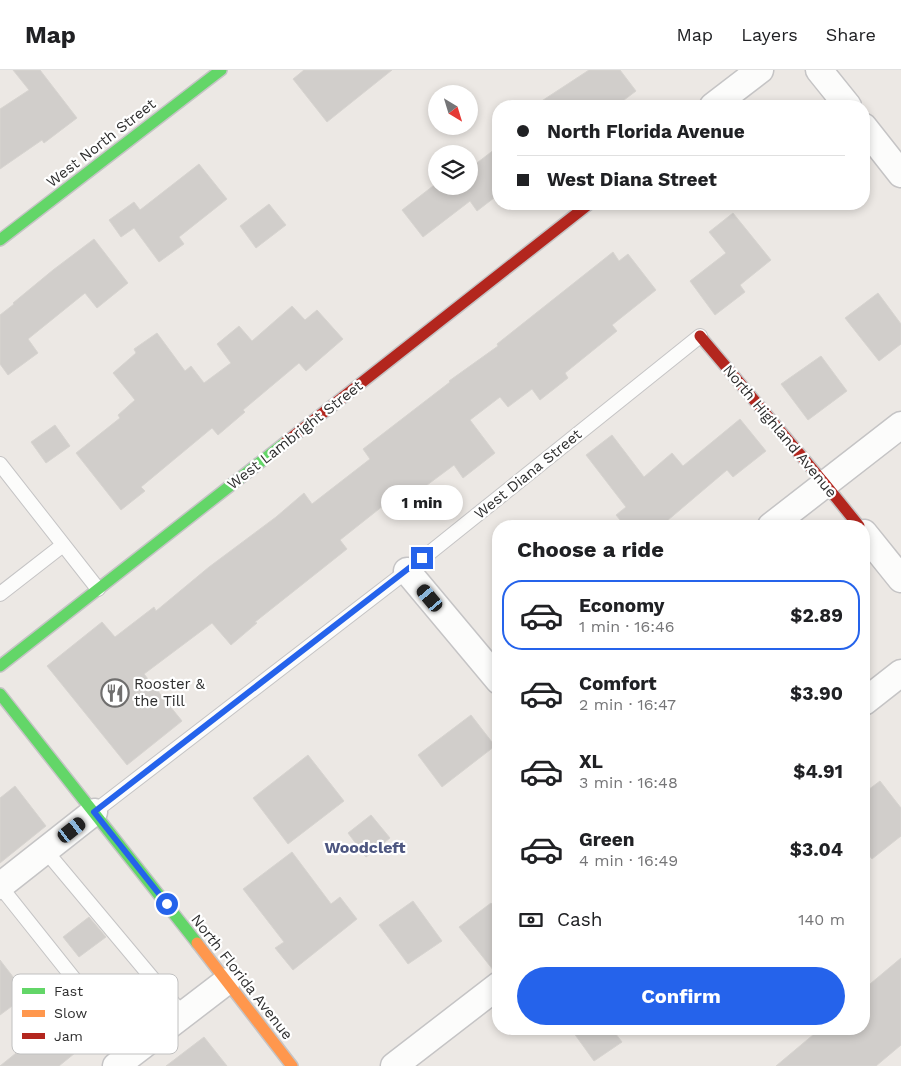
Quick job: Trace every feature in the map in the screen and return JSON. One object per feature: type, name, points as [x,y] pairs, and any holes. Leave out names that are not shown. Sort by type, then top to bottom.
[{"type":"street","name":"West North Street","points":[[0,240],[221,70]]},
{"type":"street","points":[[722,100],[760,70]]},
{"type":"street","points":[[819,70],[843,100]]},
{"type":"street","points":[[870,135],[901,174]]},
{"type":"street","name":"West Lambright Street","points":[[0,666],[581,210]]},
{"type":"street","name":"North Highland Avenue","points":[[700,336],[854,520]]},
{"type":"street","points":[[780,520],[901,425]]},
{"type":"street","points":[[870,540],[901,579]]},
{"type":"street","points":[[407,571],[492,673]]},
{"type":"street","points":[[870,697],[901,673]]},
{"type":"street","name":"North Florida Avenue","points":[[0,694],[292,1066]]},
{"type":"street","points":[[0,886],[94,812]]},
{"type":"street","points":[[178,1019],[227,981]]},
{"type":"street","points":[[394,1066],[492,990]]},
{"type":"lane","name":"West Diana Street","points":[[94,812],[407,571],[700,336]]},
{"type":"lane","points":[[0,464],[98,589]]},
{"type":"lane","points":[[0,594],[64,545]]},
{"type":"lane","points":[[45,850],[149,974]]},
{"type":"lane","points":[[0,886],[63,974]]},
{"type":"lane","points":[[178,1009],[183,1015]]},
{"type":"building","points":[[13,70],[40,70],[77,118],[44,143],[42,140],[0,169],[0,109],[29,90]]},
{"type":"building","points":[[304,70],[392,70],[327,122],[293,79]]},
{"type":"building","points":[[589,70],[620,70],[636,91],[624,100],[543,100]]},
{"type":"building","points":[[492,151],[492,199],[477,211],[470,201],[423,237],[402,210],[428,190],[428,195],[478,195],[478,162]]},
{"type":"building","points":[[199,164],[227,199],[179,237],[184,244],[159,262],[134,228],[121,237],[109,220],[134,202],[140,210]]},
{"type":"building","points":[[269,204],[286,225],[256,248],[240,226]]},
{"type":"building","points":[[733,213],[771,260],[740,285],[745,292],[715,315],[690,281],[726,253],[709,232]]},
{"type":"building","points":[[94,239],[128,283],[97,308],[85,293],[28,339],[38,353],[8,375],[0,364],[0,315],[53,270]]},
{"type":"building","points":[[613,252],[619,261],[628,254],[656,290],[612,325],[617,331],[565,373],[568,378],[540,400],[532,389],[508,407],[500,397],[470,420],[495,453],[463,478],[454,465],[415,494],[408,486],[340,540],[347,549],[255,622],[257,623],[231,645],[212,623],[144,674],[182,721],[127,765],[47,666],[102,622],[115,637],[154,607],[156,611],[304,493],[312,504],[370,459],[363,449],[449,381],[498,346],[497,344]]},
{"type":"building","points":[[878,293],[901,324],[901,344],[879,361],[845,318]]},
{"type":"building","points":[[292,306],[305,320],[317,310],[343,339],[306,371],[299,363],[243,410],[245,412],[218,435],[212,428],[141,487],[145,491],[121,510],[76,453],[120,418],[118,415],[135,400],[113,373],[136,353],[134,349],[157,333],[185,371],[191,366],[204,383],[231,363],[217,344],[239,326],[252,341]]},
{"type":"building","points":[[821,356],[847,391],[808,420],[781,384]]},
{"type":"building","points":[[740,419],[766,451],[733,477],[727,470],[668,520],[620,520],[616,515],[626,507],[586,455],[612,435],[644,477],[672,453],[683,466]]},
{"type":"building","points":[[55,425],[70,446],[46,463],[31,442]]},
{"type":"building","points":[[471,715],[492,742],[492,748],[442,787],[418,755]]},
{"type":"building","points":[[308,755],[344,801],[288,844],[253,798]]},
{"type":"building","points":[[880,781],[901,808],[901,836],[872,859],[870,856],[870,788]]},
{"type":"building","points":[[15,786],[46,826],[0,863],[0,798]]},
{"type":"building","points":[[371,815],[390,838],[366,857],[348,833]]},
{"type":"building","points":[[292,852],[331,904],[340,897],[357,919],[293,970],[275,948],[284,942],[243,889]]},
{"type":"building","points":[[413,901],[442,941],[408,964],[379,925]]},
{"type":"building","points":[[491,903],[492,904],[492,968],[459,927]]},
{"type":"building","points":[[89,917],[106,937],[79,957],[63,937]]},
{"type":"building","points":[[901,958],[901,1045],[876,1066],[776,1066],[813,1035],[870,1035],[870,984]]},
{"type":"building","points":[[0,960],[12,976],[12,1006],[0,1015]]},
{"type":"building","points":[[575,1035],[617,1035],[622,1042],[594,1061]]},
{"type":"building","points":[[204,1037],[227,1066],[166,1066]]},
{"type":"building","points":[[15,1054],[74,1054],[59,1066],[0,1066]]},
{"type":"traffic: fast","points":[[0,240],[221,70]]},
{"type":"traffic: fast","points":[[0,666],[286,442]]},
{"type":"traffic: fast","points":[[0,694],[197,943]]},
{"type":"traffic: slow","points":[[197,943],[292,1066]]},
{"type":"traffic: jam","points":[[286,442],[581,210]]},
{"type":"traffic: jam","points":[[700,336],[854,520]]},
{"type":"place","name":"Rooster & the Till","points":[[115,693]]},
{"type":"district","name":"Woodcleft","points":[[365,847]]},
{"type":"route","points":[[167,904],[94,812],[422,558]]}]
